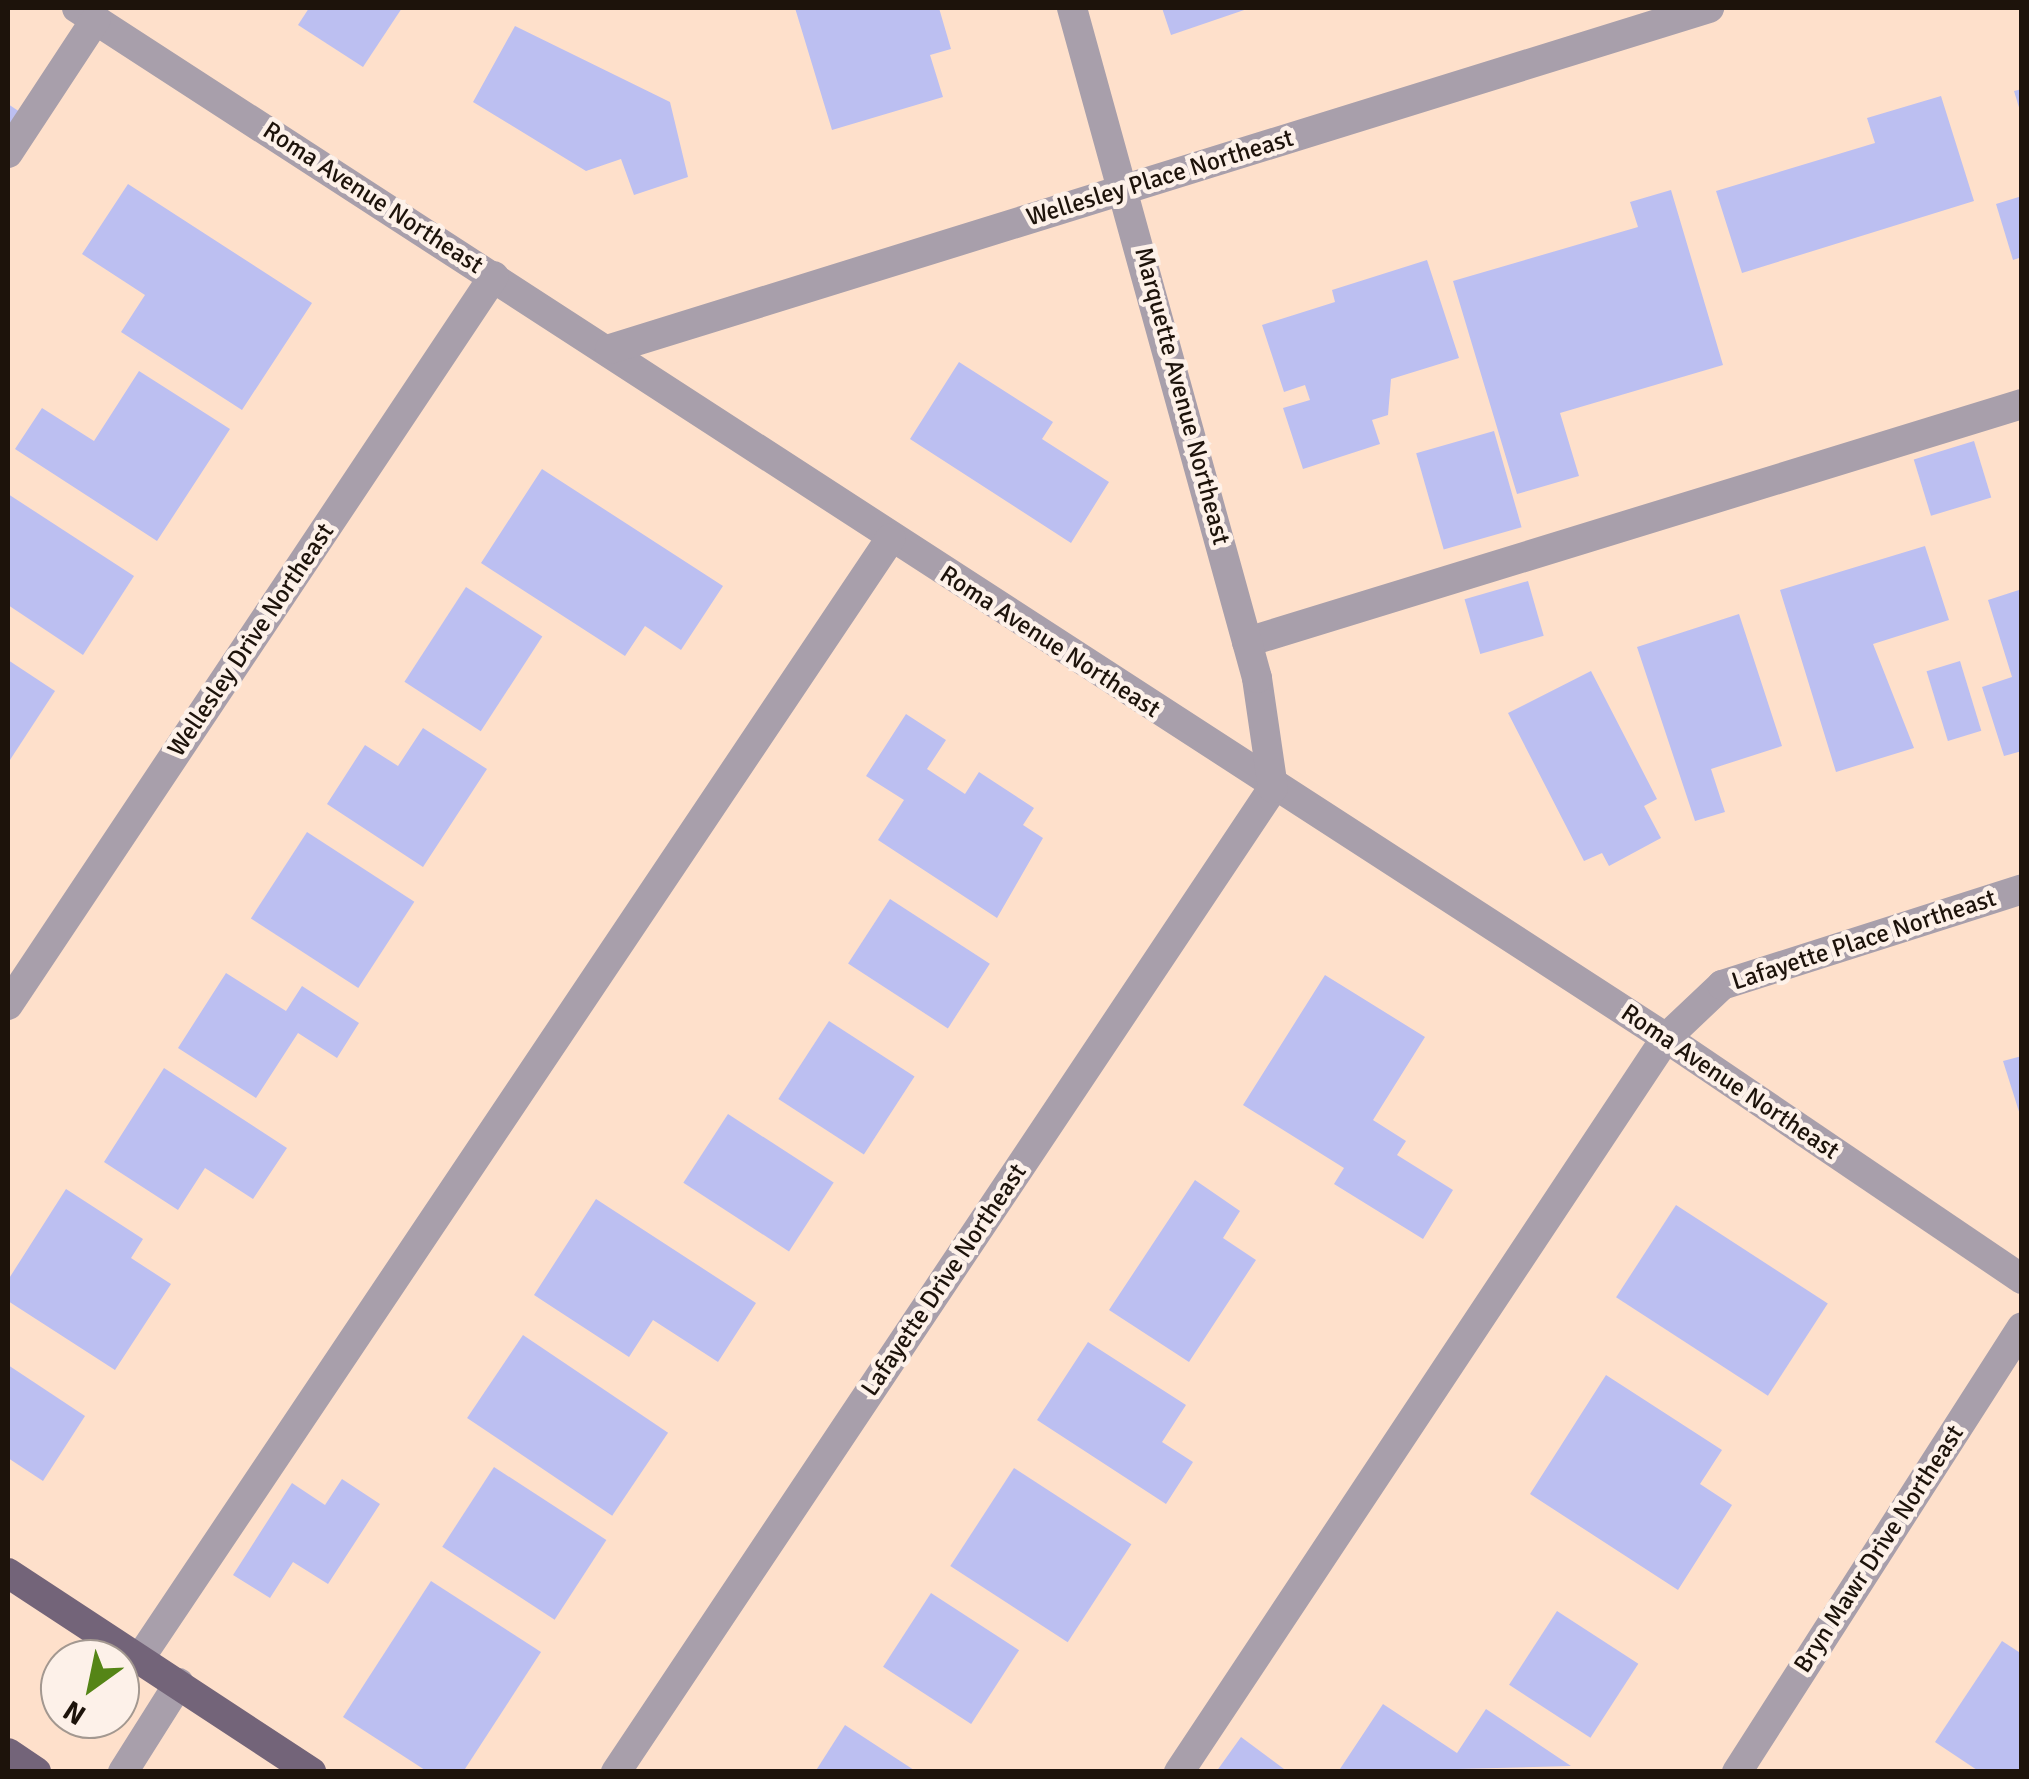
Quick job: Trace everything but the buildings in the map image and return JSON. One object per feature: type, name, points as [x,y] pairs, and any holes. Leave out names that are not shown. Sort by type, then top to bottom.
[{"type":"main road","points":[[8,1573],[110,1639]]},
{"type":"main road","points":[[140,1658],[311,1772]]},
{"type":"main road","points":[[8,1753],[36,1772]]},
{"type":"street","name":"Marquette Avenue Northeast","points":[[1072,8],[1127,188],[1248,642],[1272,788]]},
{"type":"street","name":"Wellesley Place Northeast","points":[[610,348],[1709,8]]},
{"type":"street","points":[[8,153],[87,14]]},
{"type":"street","name":"Roma Avenue Northeast","points":[[87,14],[610,348],[1272,788],[1666,1038],[2022,1279]]},
{"type":"street","name":"Wellesley Drive Northeast","points":[[8,1005],[494,276]]},
{"type":"street","points":[[1248,642],[2022,404]]},
{"type":"street","points":[[140,1658],[891,538]]},
{"type":"street","name":"Lafayette Drive Northeast","points":[[616,1772],[1272,788]]},
{"type":"street","name":"Lafayette Place Northeast","points":[[1179,1772],[1666,1038],[1722,985],[2022,889]]},
{"type":"street","name":"Bryn Mawr Drive Northeast","points":[[1737,1772],[2022,1327]]},
{"type":"street","points":[[123,1772],[179,1683]]}]
